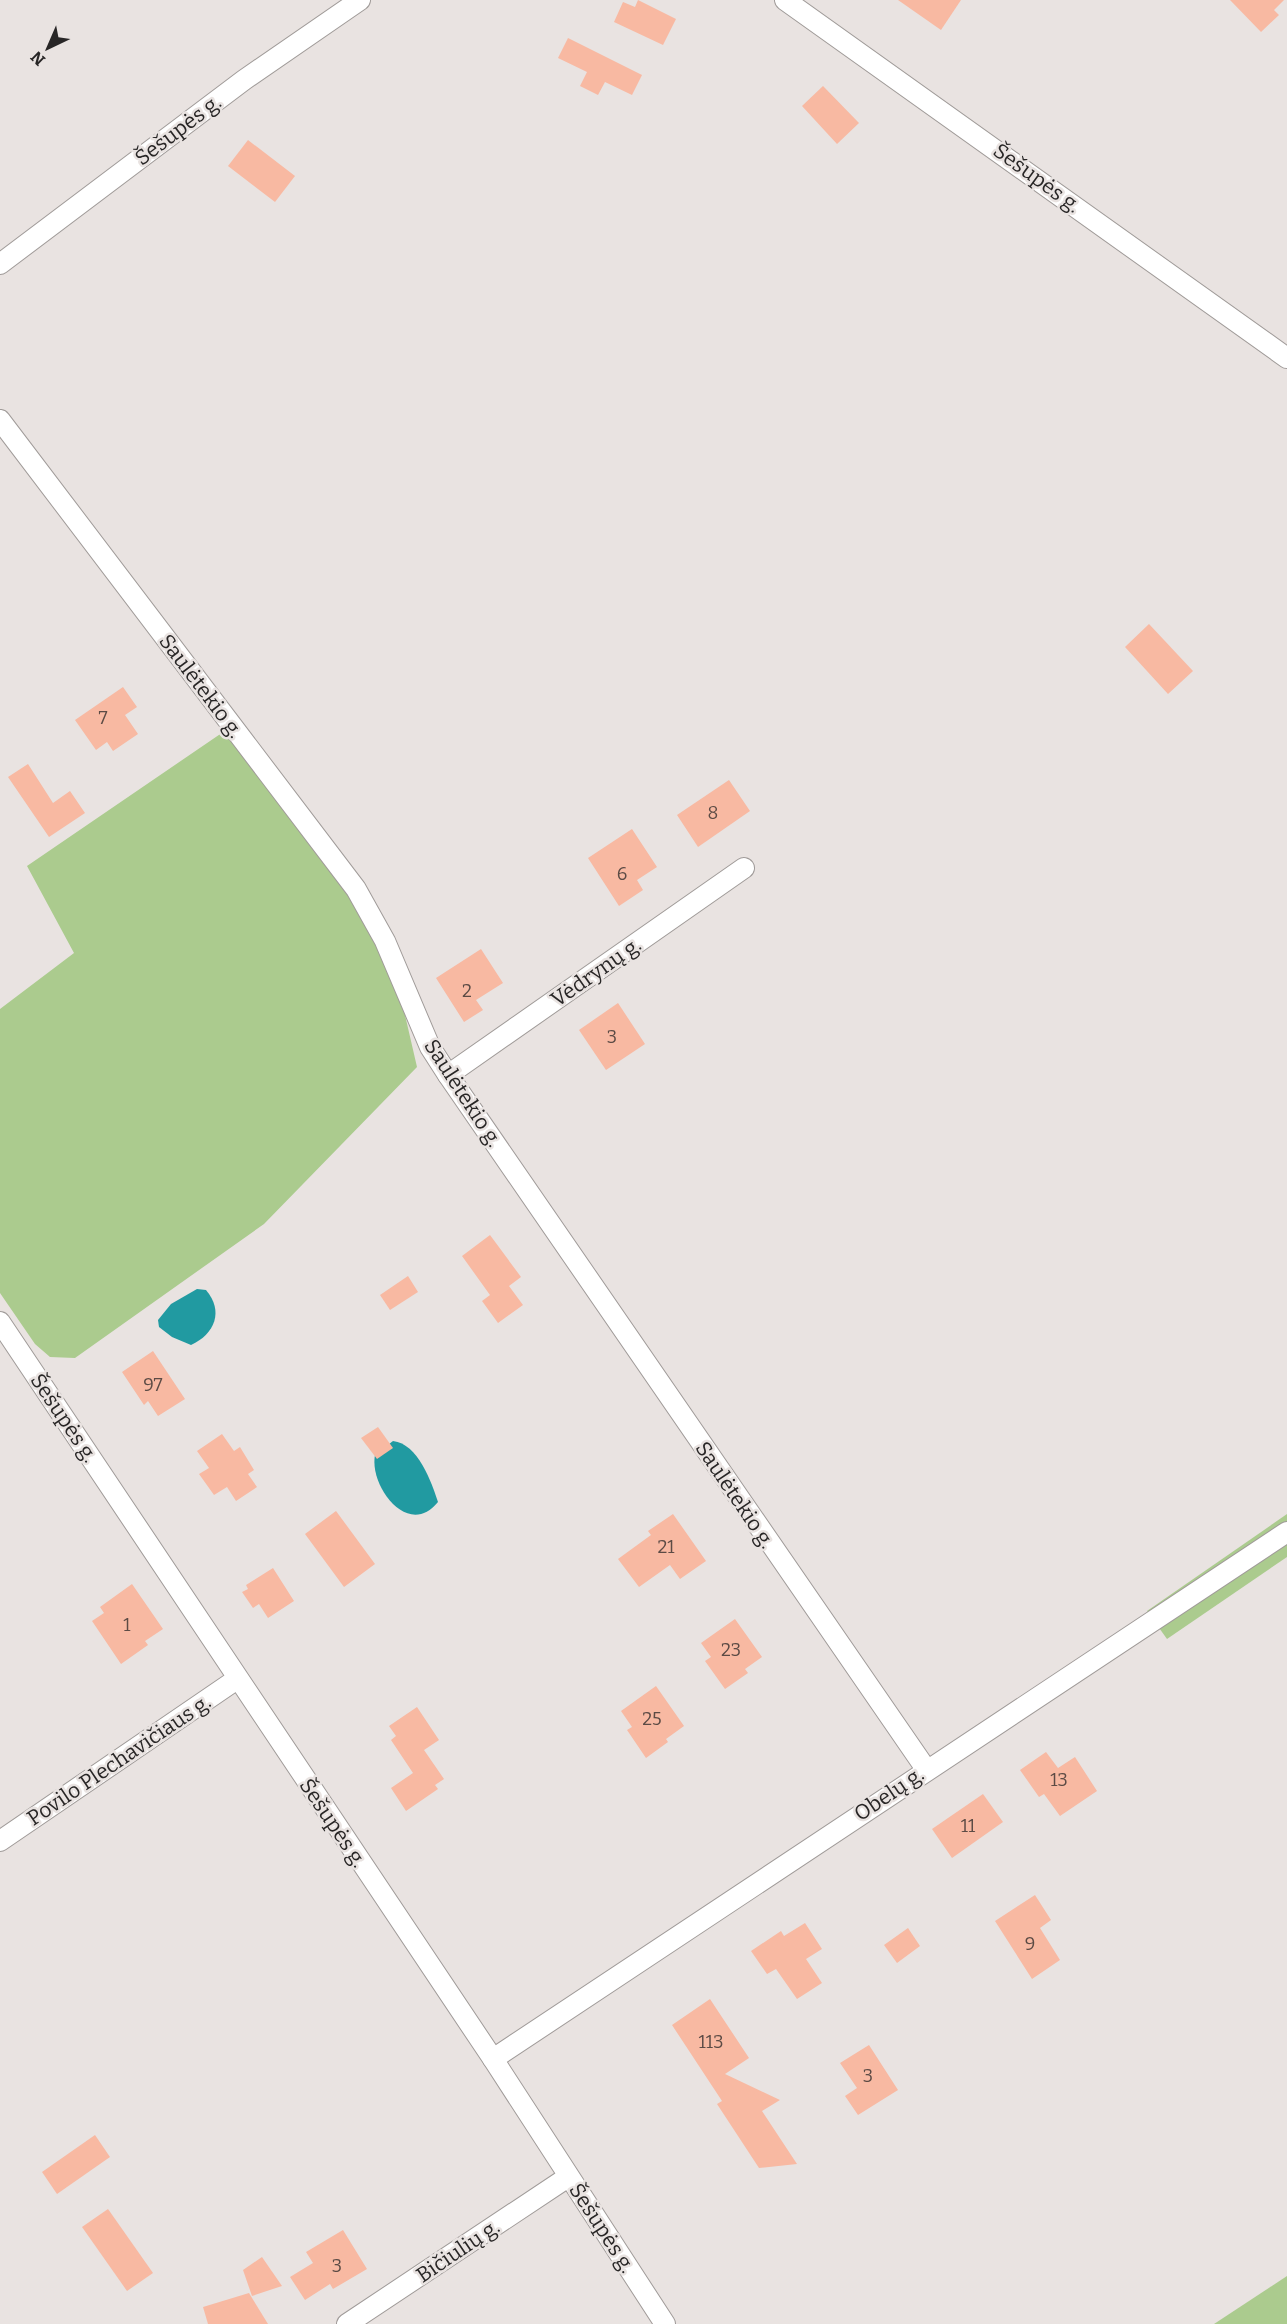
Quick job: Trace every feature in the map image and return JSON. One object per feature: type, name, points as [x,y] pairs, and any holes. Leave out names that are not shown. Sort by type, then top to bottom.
[{"type":"street","name":"Šešupės g.","points":[[0,264],[244,80],[360,0]]},
{"type":"street","name":"Šešupės g.","points":[[785,0],[1287,358]]},
{"type":"street","name":"Saulėtekio g.","points":[[0,420],[356,889],[385,941],[430,1047],[448,1075],[926,1769]]},
{"type":"street","name":"Vėdrynų g.","points":[[448,1075],[744,868]]},
{"type":"street","name":"Šešupės g.","points":[[0,1322],[493,2059],[665,2324]]},
{"type":"street","name":"Obelų g.","points":[[493,2059],[926,1769],[1287,1532]]},
{"type":"street","name":"Povilo Plechavičiaus g.","points":[[0,1841],[237,1679]]},
{"type":"street","name":"Bičiulių g.","points":[[347,2324],[568,2177]]},
{"type":"green space","points":[[232,726],[384,924],[417,1067],[264,1224],[75,1358],[50,1357],[35,1344],[0,1293],[0,1009],[74,953],[27,866]]},
{"type":"green space","points":[[1287,1514],[1287,1557],[1167,1639],[1147,1611]]},
{"type":"green space","points":[[1287,2276],[1287,2324],[1214,2324]]},
{"type":"water","points":[[197,1289],[206,1290],[212,1298],[215,1314],[211,1328],[206,1335],[191,1345],[172,1337],[159,1327],[158,1320],[171,1304]]},
{"type":"water","points":[[393,1441],[410,1449],[427,1474],[438,1502],[426,1512],[415,1515],[403,1512],[384,1493],[378,1481],[375,1455]]},
{"type":"building","points":[[638,0],[676,19],[663,45],[614,22],[623,2],[635,7]]},
{"type":"building","points":[[898,0],[961,0],[941,30]]},
{"type":"building","points":[[1230,0],[1284,0],[1274,10],[1279,15],[1261,32]]},
{"type":"building","points":[[568,38],[642,75],[632,95],[605,82],[598,95],[580,86],[587,72],[558,58]]},
{"type":"building","points":[[823,86],[859,123],[837,144],[802,106]]},
{"type":"building","points":[[248,140],[295,176],[275,202],[228,166]]},
{"type":"building","points":[[1149,624],[1193,671],[1168,694],[1125,647]]},
{"type":"building","points":[[123,687],[137,707],[125,715],[138,734],[113,751],[107,742],[96,750],[75,720]]},
{"type":"building","points":[[28,764],[53,803],[70,791],[85,813],[49,837],[8,777]]},
{"type":"building","points":[[729,780],[750,811],[698,847],[677,815]]},
{"type":"building","points":[[632,829],[657,867],[637,880],[643,890],[619,906],[588,858]]},
{"type":"building","points":[[481,949],[503,983],[476,1000],[483,1010],[464,1022],[436,978]]},
{"type":"building","points":[[618,1003],[645,1044],[606,1070],[579,1030]]},
{"type":"building","points":[[490,1235],[521,1277],[509,1286],[523,1305],[498,1323],[482,1301],[490,1295],[462,1256]]},
{"type":"building","points":[[408,1276],[418,1292],[390,1310],[380,1295]]},
{"type":"building","points":[[153,1351],[185,1399],[158,1416],[148,1401],[144,1405],[122,1372]]},
{"type":"building","points":[[378,1427],[393,1448],[377,1459],[361,1438]]},
{"type":"building","points":[[222,1434],[234,1451],[240,1447],[254,1470],[248,1474],[257,1487],[236,1501],[227,1487],[214,1495],[199,1474],[209,1468],[197,1451]]},
{"type":"building","points":[[336,1511],[375,1564],[344,1587],[305,1534]]},
{"type":"building","points":[[673,1514],[706,1561],[680,1579],[670,1565],[639,1587],[618,1559],[651,1535],[648,1531]]},
{"type":"building","points":[[273,1568],[294,1601],[268,1618],[259,1604],[253,1608],[242,1592],[248,1589],[246,1585]]},
{"type":"building","points":[[132,1584],[163,1629],[145,1641],[148,1645],[121,1664],[92,1621],[104,1613],[100,1607]]},
{"type":"building","points":[[735,1619],[762,1657],[745,1669],[748,1673],[725,1689],[705,1661],[711,1657],[701,1643]]},
{"type":"building","points":[[656,1686],[684,1726],[666,1739],[668,1742],[646,1758],[627,1730],[632,1727],[621,1711]]},
{"type":"building","points":[[417,1707],[439,1740],[424,1750],[444,1779],[435,1785],[438,1789],[406,1811],[391,1788],[413,1773],[391,1740],[396,1736],[389,1726]]},
{"type":"building","points":[[1046,1752],[1058,1768],[1075,1757],[1097,1791],[1060,1816],[1044,1794],[1039,1797],[1020,1770]]},
{"type":"building","points":[[983,1794],[1003,1822],[952,1858],[932,1829]]},
{"type":"building","points":[[1035,1895],[1051,1920],[1040,1928],[1060,1960],[1032,1979],[995,1921]]},
{"type":"building","points":[[805,1923],[822,1949],[806,1959],[822,1983],[797,1999],[776,1969],[767,1974],[751,1951],[781,1931],[784,1936]]},
{"type":"building","points":[[908,1928],[920,1946],[897,1963],[884,1945]]},
{"type":"building","points":[[710,1999],[749,2058],[725,2074],[780,2100],[762,2111],[797,2164],[759,2168],[717,2104],[722,2101],[672,2025]]},
{"type":"building","points":[[869,2045],[898,2090],[858,2115],[845,2096],[857,2088],[840,2063]]},
{"type":"building","points":[[95,2135],[110,2157],[57,2194],[42,2172]]},
{"type":"building","points":[[108,2209],[153,2273],[127,2291],[82,2227]]},
{"type":"building","points":[[343,2230],[367,2269],[333,2289],[330,2284],[305,2300],[290,2277],[313,2263],[306,2252]]},
{"type":"building","points":[[262,2257],[282,2286],[252,2296],[243,2270]]},
{"type":"building","points":[[249,2293],[268,2324],[208,2324],[203,2307]]}]
